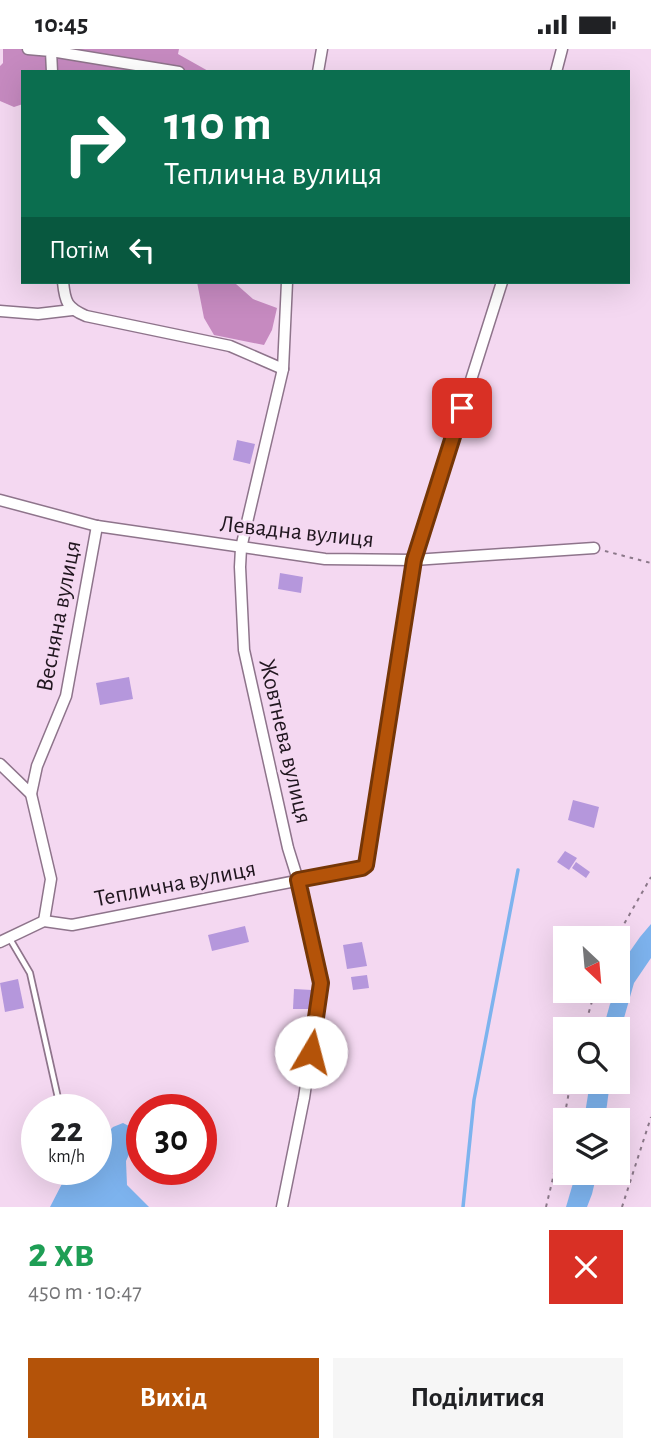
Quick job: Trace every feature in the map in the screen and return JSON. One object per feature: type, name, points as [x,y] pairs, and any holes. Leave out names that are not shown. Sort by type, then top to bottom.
[{"type":"street","points":[[28,49],[51,50],[167,70]]},
{"type":"street","points":[[318,70],[322,49]]},
{"type":"street","points":[[557,70],[562,49]]},
{"type":"street","points":[[51,50],[52,70]]},
{"type":"street","points":[[63,284],[65,297],[72,310]]},
{"type":"street","name":"Жовтнева вулиця","points":[[282,1207],[304,1098],[321,983],[244,650],[240,567],[241,548],[283,369],[287,284]]},
{"type":"street","points":[[414,560],[501,284]]},
{"type":"street","points":[[0,311],[38,314],[72,310],[86,316],[230,346],[283,369]]},
{"type":"street","name":"Левадна вулиця","points":[[0,500],[97,526],[325,559],[414,560],[594,548]]},
{"type":"street","name":"Весняна вулиця","points":[[44,921],[51,879],[31,794],[37,766],[66,697],[97,526]]},
{"type":"street","name":"Теплична вулиця","points":[[44,921],[72,925],[362,868],[366,865],[414,560]]},
{"type":"street","points":[[0,764],[31,794]]},
{"type":"street","points":[[5,940],[44,921]]},
{"type":"lane","points":[[5,940],[30,973],[57,1094]]},
{"type":"path","points":[[594,548],[651,563]]},
{"type":"path","points":[[623,926],[651,877]]},
{"type":"path","points":[[546,1207],[569,1094]]},
{"type":"path","points":[[622,1207],[651,1117]]},
{"type":"shaded area","points":[[3,49],[179,49],[178,54],[206,70],[21,70],[21,105],[14,107],[0,101],[0,66],[3,63]]},
{"type":"shaded area","points":[[197,284],[236,284],[253,299],[277,308],[272,330],[264,345],[214,335],[204,318]]},
{"type":"water","points":[[651,924],[651,958],[634,983],[630,997],[630,951]]},
{"type":"water","points":[[628,1003],[624,1017],[606,1017],[610,1004]]},
{"type":"water","points":[[588,1094],[608,1094],[607,1108],[586,1108]]},
{"type":"water","points":[[126,1124],[126,1185],[149,1207],[50,1207],[61,1185],[112,1185],[113,1127]]},
{"type":"water","points":[[572,1185],[594,1185],[587,1207],[566,1207]]},
{"type":"building","points":[[237,440],[255,444],[250,464],[233,460]]},
{"type":"building","points":[[280,573],[303,577],[301,593],[278,589]]},
{"type":"building","points":[[129,677],[133,699],[100,705],[96,683]]},
{"type":"building","points":[[573,800],[599,807],[594,828],[568,820]]},
{"type":"building","points":[[565,851],[577,858],[569,870],[557,862]]},
{"type":"building","points":[[576,862],[590,872],[586,878],[572,868]]},
{"type":"building","points":[[245,926],[249,942],[212,951],[208,935]]},
{"type":"building","points":[[362,942],[367,966],[347,969],[343,945]]},
{"type":"building","points":[[367,975],[369,988],[353,990],[351,977]]},
{"type":"building","points":[[18,979],[24,1008],[5,1012],[0,983]]},
{"type":"building","points":[[294,989],[312,990],[312,1009],[293,1009]]},
{"type":"waterway","points":[[463,1207],[474,1100],[518,870]]},
{"type":"route","points":[[311,1052],[321,983],[298,880],[362,868],[368,860],[414,560],[462,408]]}]
